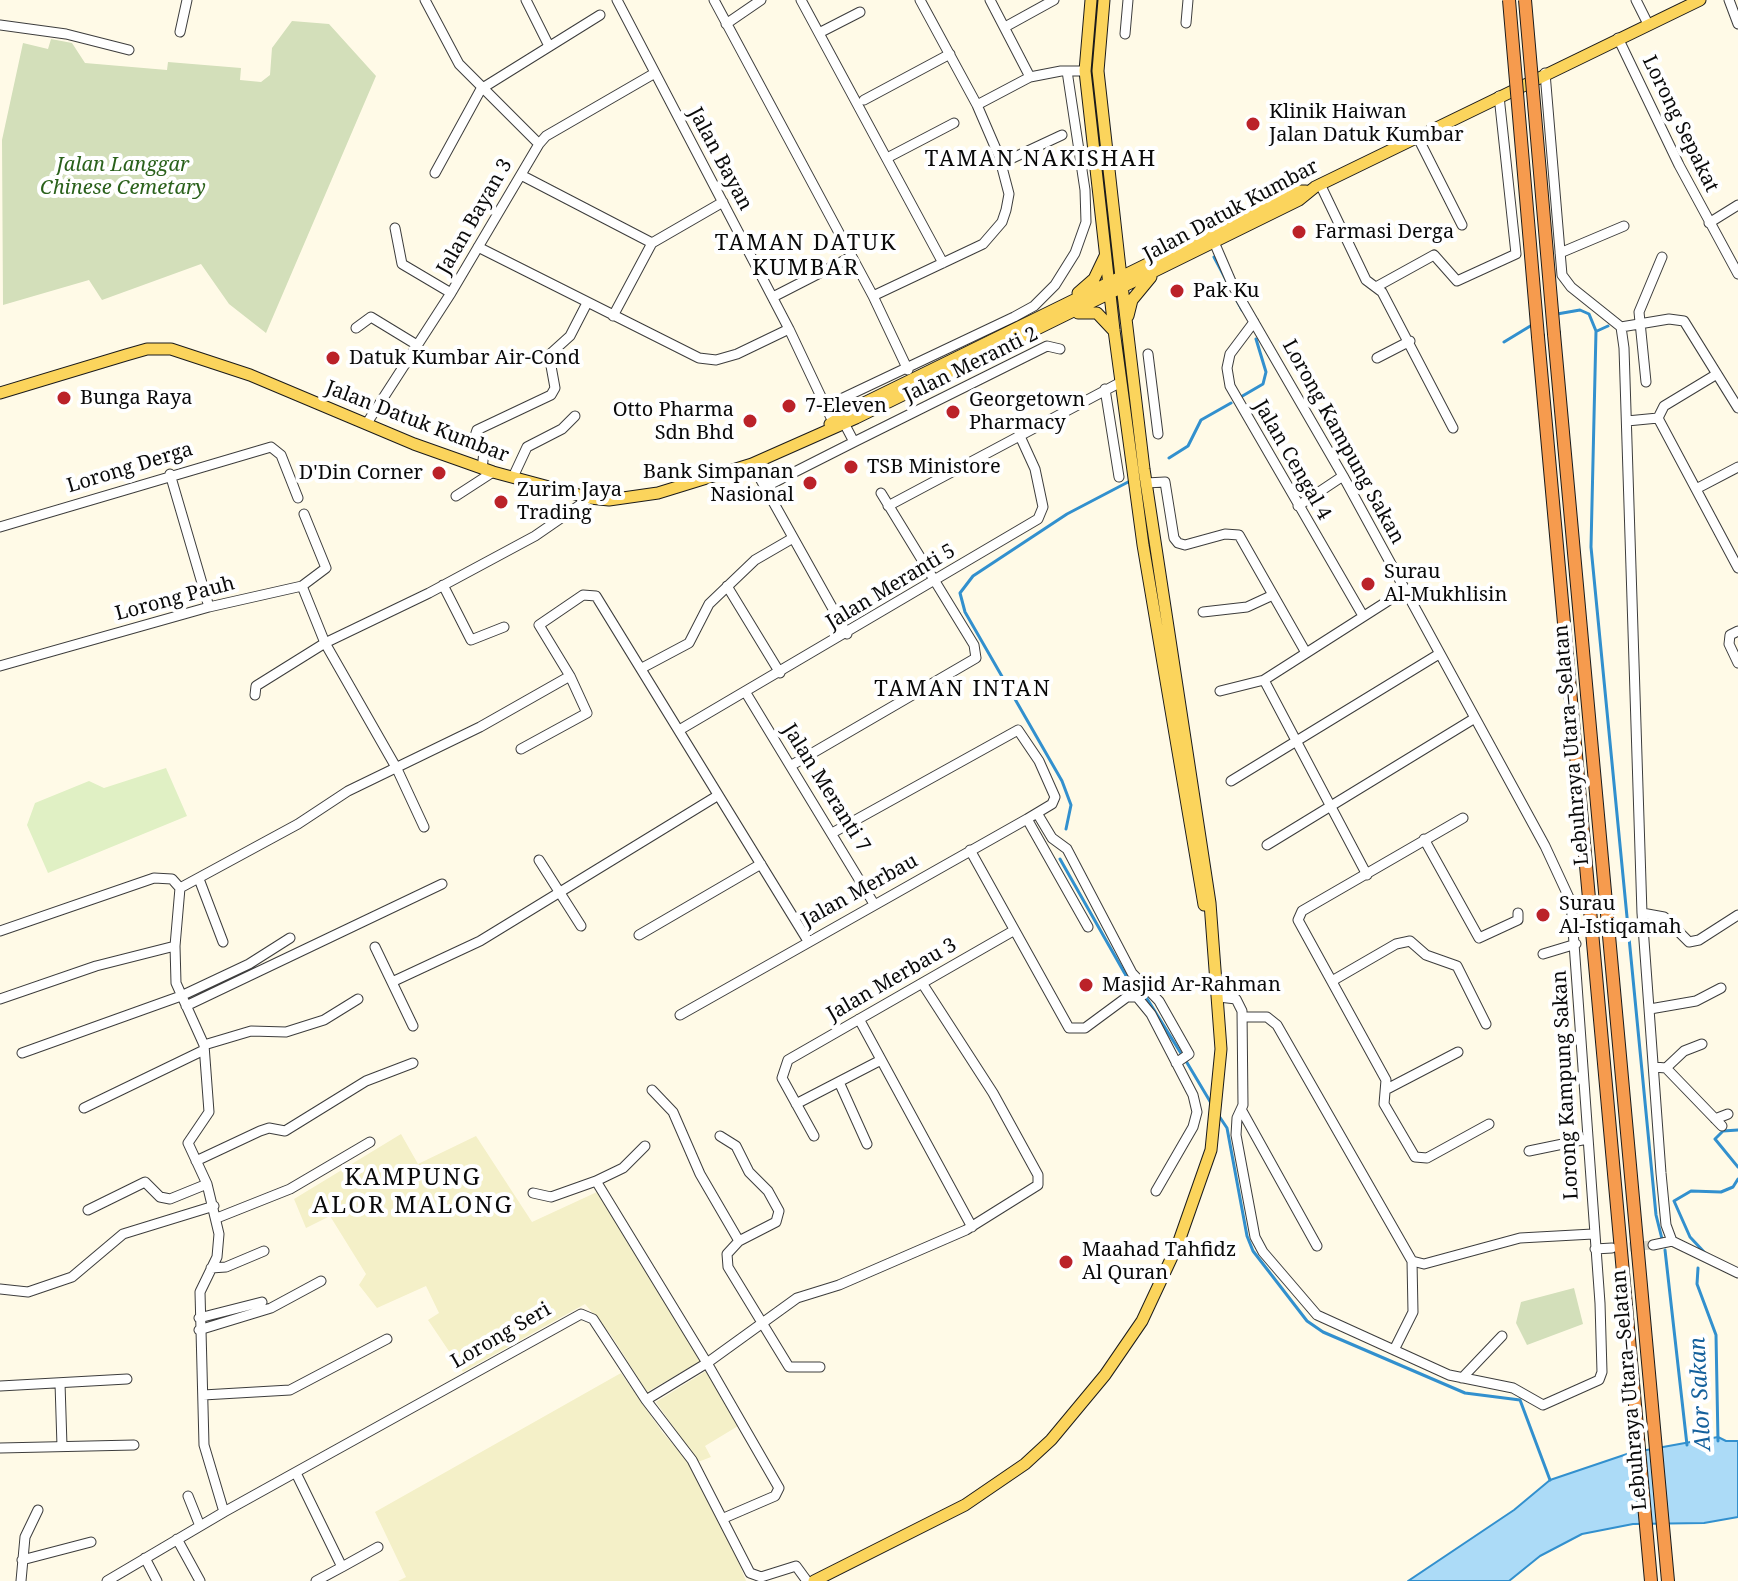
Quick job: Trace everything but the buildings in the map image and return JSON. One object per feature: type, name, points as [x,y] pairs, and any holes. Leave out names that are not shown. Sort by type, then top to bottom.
[{"type":"highway","name":"Lebuhraya Utara–Selatan","points":[[1509,0],[1651,1575]]},
{"type":"highway","name":"Lebuhraya Utara–Selatan","points":[[1525,0],[1668,1581]]},
{"type":"main road","points":[[814,1581],[965,1505],[1025,1464],[1051,1440],[1105,1375],[1142,1321],[1178,1244],[1211,1150],[1220,1072],[1219,997],[1146,483],[1122,282],[1112,249],[1085,71],[1091,0]]},
{"type":"main road","points":[[1104,0],[1098,71],[1112,249],[1110,288],[1114,330],[1146,561],[1187,778]]},
{"type":"main road","name":"Jalan Datuk Kumbar","points":[[1122,282],[1148,264],[1700,0]]},
{"type":"main road","name":"Jalan Datuk Kumbar","points":[[0,393],[126,355],[171,349],[237,370],[487,471],[590,498],[609,500],[658,493],[752,464],[838,423],[1058,308],[1161,268],[1299,200],[1301,191]]},
{"type":"main road","points":[[1112,249],[1131,261],[1148,264]]},
{"type":"main road","points":[[1058,308],[1094,279],[1112,249]]},
{"type":"main road","points":[[1128,328],[1132,300],[1161,268]]},
{"type":"main road","name":"Jalan Datuk Kumbar","points":[[838,423],[1070,314],[1110,288]]},
{"type":"main road","points":[[1070,314],[1097,313],[1114,330]]},
{"type":"street","points":[[180,32],[187,0]]},
{"type":"street","points":[[425,0],[453,57],[481,89],[539,144]]},
{"type":"street","points":[[526,0],[549,46]]},
{"type":"street","name":"Jalan Bayan","points":[[617,0],[773,297],[826,406],[854,442]]},
{"type":"street","points":[[714,0],[873,296],[908,370]]},
{"type":"street","points":[[726,24],[761,0]]},
{"type":"street","points":[[801,0],[943,263]]},
{"type":"street","points":[[873,296],[983,244],[1002,222],[1009,194],[1002,163],[977,105],[920,0]]},
{"type":"street","points":[[990,0],[1030,77]]},
{"type":"street","points":[[1005,27],[1054,0]]},
{"type":"street","points":[[1125,34],[1128,0]]},
{"type":"street","points":[[1186,23],[1188,0]]},
{"type":"street","points":[[1636,0],[1648,24]]},
{"type":"street","points":[[1729,0],[1738,24]]},
{"type":"street","points":[[819,33],[860,12]]},
{"type":"street","points":[[435,173],[481,89],[600,15]]},
{"type":"street","points":[[0,25],[66,34],[129,50]]},
{"type":"street","name":"Lorong Sepakat","points":[[1618,38],[1736,272]]},
{"type":"street","points":[[864,100],[950,54]]},
{"type":"street","points":[[826,406],[908,370],[1034,306],[1055,285],[1075,253],[1086,222],[1085,190],[1067,71]]},
{"type":"street","points":[[977,105],[1030,77],[1085,71]]},
{"type":"street","name":"Jalan Bayan 3","points":[[367,423],[451,293],[539,144],[546,136],[655,73]]},
{"type":"street","points":[[1545,73],[1565,281],[1621,327],[1627,421],[1642,913],[1661,1173],[1666,1225],[1672,1241]]},
{"type":"street","points":[[1376,287],[1434,255],[1457,281],[1516,254],[1499,96]]},
{"type":"street","points":[[887,158],[954,123]]},
{"type":"street","points":[[1002,163],[1062,135]]},
{"type":"street","points":[[1417,136],[1462,225]]},
{"type":"street","points":[[521,175],[652,243]]},
{"type":"street","points":[[1320,184],[1366,280],[1376,287],[1410,341],[1453,428]]},
{"type":"street","points":[[613,316],[652,243],[723,202]]},
{"type":"street","points":[[1709,223],[1738,205]]},
{"type":"street","points":[[1560,253],[1624,226]]},
{"type":"street","points":[[395,228],[402,264],[451,293]]},
{"type":"street","name":"Lorong Kampung Sakan","points":[[1214,242],[1254,322],[1343,476],[1562,878],[1571,902],[1602,1358],[1599,1380],[1543,1405],[1513,1388],[1462,1378]]},
{"type":"street","points":[[478,247],[613,316],[706,359],[737,354],[789,329]]},
{"type":"street","points":[[773,297],[851,257]]},
{"type":"street","points":[[1646,382],[1640,324],[1642,298],[1662,257]]},
{"type":"street","points":[[456,496],[487,471],[484,452],[475,432],[551,395],[555,388],[549,355],[570,336],[587,303]]},
{"type":"street","points":[[356,328],[371,317],[417,345]]},
{"type":"street","points":[[1621,327],[1684,321],[1738,408]]},
{"type":"street","name":"Jalan Cengal 4","points":[[1254,322],[1230,354],[1230,386],[1362,614]]},
{"type":"street","points":[[1377,358],[1410,341]]},
{"type":"street","name":"Jalan Meranti 2","points":[[765,487],[1047,346],[1060,349]]},
{"type":"street","points":[[1148,354],[1158,434]]},
{"type":"street","points":[[1658,418],[1664,406],[1717,374]]},
{"type":"street","points":[[888,506],[1121,382]]},
{"type":"street","points":[[1105,389],[1119,477]]},
{"type":"street","points":[[897,397],[906,416]]},
{"type":"street","points":[[1138,416],[1156,414]]},
{"type":"street","points":[[513,477],[527,447],[562,429],[575,416]]},
{"type":"street","points":[[1627,421],[1658,418]]},
{"type":"street","points":[[1658,418],[1696,489],[1734,550],[1738,568]]},
{"type":"street","name":"Jalan Meranti 5","points":[[681,729],[936,583],[1042,515],[1035,469],[1019,434]]},
{"type":"street","name":"Lorong Derga","points":[[0,527],[170,474],[271,447],[281,455],[298,498]]},
{"type":"street","points":[[752,464],[847,634]]},
{"type":"street","points":[[1696,489],[1738,467]]},
{"type":"street","points":[[170,474],[209,607]]},
{"type":"street","points":[[1298,506],[1343,476]]},
{"type":"street","points":[[1146,483],[1165,482],[1174,538],[1178,543],[1235,533],[1252,555],[1305,651]]},
{"type":"street","points":[[792,765],[974,662],[977,654],[881,493]]},
{"type":"street","points":[[255,695],[256,686],[325,643],[443,585],[560,521],[590,498]]},
{"type":"street","points":[[304,514],[326,568],[302,586],[325,643],[397,769],[424,827]]},
{"type":"street","points":[[642,668],[689,643],[704,611],[727,586],[755,560],[793,538]]},
{"type":"street","points":[[443,585],[471,640],[504,627]]},
{"type":"street","name":"Lorong Pauh","points":[[0,666],[209,607],[302,586]]},
{"type":"street","points":[[727,586],[780,673]]},
{"type":"street","points":[[1220,691],[1264,680],[1362,614],[1405,590]]},
{"type":"street","points":[[521,749],[587,713],[570,676],[539,625],[587,593],[596,596],[681,729],[717,796],[808,941]]},
{"type":"street","points":[[1203,612],[1247,607],[1273,595]]},
{"type":"street","points":[[1738,631],[1730,635],[1730,648],[1738,663]]},
{"type":"street","points":[[1231,781],[1439,654]]},
{"type":"street","points":[[180,888],[298,824],[348,791],[397,769],[570,676]]},
{"type":"street","points":[[1264,680],[1367,875]]},
{"type":"street","name":"Jalan Meranti 7","points":[[746,693],[834,832],[874,904]]},
{"type":"street","points":[[1267,845],[1475,718]]},
{"type":"street","name":"Jalan Merbau","points":[[680,1015],[1027,819],[1052,804],[1055,797],[1039,761],[1018,730],[834,832]]},
{"type":"street","points":[[392,982],[480,941],[717,796]]},
{"type":"street","points":[[1037,813],[1052,838],[1067,849],[1132,973],[1159,1001],[1193,1095],[1197,1112],[1193,1127],[1156,1191]]},
{"type":"street","points":[[1463,818],[1300,914],[1300,925],[1386,1080],[1386,1108],[1418,1159],[1427,1158],[1489,1124]]},
{"type":"street","points":[[1027,819],[1088,927]]},
{"type":"street","points":[[1424,839],[1479,938],[1518,920],[1518,913]]},
{"type":"street","points":[[970,850],[1069,1028],[1077,1030],[1127,997],[1137,997],[1180,1061]]},
{"type":"street","points":[[539,860],[581,926]]},
{"type":"street","points":[[639,935],[761,864]]},
{"type":"street","points":[[0,931],[154,878],[172,879],[180,888],[175,946],[183,1001],[204,1048],[209,1116],[191,1135],[188,1143],[207,1184],[217,1218],[217,1257],[201,1283],[199,1330],[204,1445],[224,1512]]},
{"type":"street","points":[[199,879],[223,942]]},
{"type":"street","points":[[22,1053],[183,1001],[442,884]]},
{"type":"street","points":[[1642,913],[1658,914],[1689,942],[1699,940],[1738,915]]},
{"type":"street","name":"Jalan Merbau 3","points":[[796,1104],[782,1078],[788,1060],[1013,931]]},
{"type":"street","points":[[183,1001],[290,938]]},
{"type":"street","points":[[1332,981],[1396,944],[1410,941],[1426,955],[1457,966],[1486,1024]]},
{"type":"street","points":[[1543,954],[1576,944]]},
{"type":"street","points":[[0,999],[96,966],[175,946]]},
{"type":"street","points":[[375,947],[413,1026]]},
{"type":"street","points":[[646,1400],[707,1363],[804,1295],[839,1285],[972,1227],[1039,1183],[1038,1175],[993,1093],[922,983]]},
{"type":"street","points":[[1650,1009],[1696,1001],[1721,988]]},
{"type":"street","points":[[1219,997],[1240,1003],[1243,1017],[1242,1111],[1317,1246]]},
{"type":"street","points":[[84,1108],[204,1048],[251,1031],[286,1032],[324,1020],[358,999]]},
{"type":"street","points":[[1243,1017],[1267,1017],[1277,1025],[1412,1261],[1415,1301],[1409,1324],[1394,1350]]},
{"type":"street","points":[[859,1019],[972,1227]]},
{"type":"street","points":[[1666,1068],[1684,1051],[1702,1044]]},
{"type":"street","points":[[1387,1089],[1458,1052]]},
{"type":"street","points":[[814,1136],[796,1104],[881,1060]]},
{"type":"street","points":[[196,1161],[260,1131],[285,1131],[366,1081],[413,1063]]},
{"type":"street","points":[[1654,1067],[1666,1068],[1719,1123],[1728,1114]]},
{"type":"street","points":[[839,1082],[867,1144]]},
{"type":"street","points":[[652,1090],[673,1112],[700,1174],[739,1241]]},
{"type":"street","points":[[1242,1111],[1237,1118],[1236,1135],[1252,1227],[1259,1245],[1317,1315],[1462,1378],[1502,1336]]},
{"type":"street","points":[[720,1136],[736,1146],[749,1172],[768,1191],[779,1211],[776,1222],[739,1241],[727,1254],[726,1264],[789,1367],[820,1367]]},
{"type":"street","points":[[1529,1151],[1587,1139]]},
{"type":"street","points":[[217,1218],[290,1189],[370,1142]]},
{"type":"street","points":[[533,1193],[551,1197],[596,1181],[623,1168],[645,1146]]},
{"type":"street","points":[[596,1181],[779,1488],[775,1496],[724,1518]]},
{"type":"street","points":[[88,1210],[145,1182],[160,1197],[170,1199],[207,1184]]},
{"type":"street","points":[[0,1289],[28,1292],[72,1277],[123,1234],[214,1206]]},
{"type":"street","points":[[1412,1261],[1424,1264],[1520,1238],[1593,1234]]},
{"type":"street","points":[[1653,1245],[1672,1241],[1738,1273]]},
{"type":"street","points":[[1595,1249],[1612,1248]]},
{"type":"street","points":[[211,1268],[226,1267],[264,1251]]},
{"type":"street","points":[[199,1330],[271,1308],[321,1281]]},
{"type":"street","points":[[199,1318],[262,1302]]},
{"type":"street","name":"Lorong Seri","points":[[107,1581],[574,1315],[593,1319],[646,1400],[692,1460],[750,1573],[761,1577],[796,1566],[807,1581]]},
{"type":"street","points":[[203,1395],[290,1390],[387,1339]]},
{"type":"street","points":[[0,1386],[127,1379]]},
{"type":"street","points":[[60,1383],[62,1446]]},
{"type":"street","points":[[0,1448],[134,1445]]},
{"type":"street","points":[[296,1473],[342,1567]]},
{"type":"street","points":[[188,1496],[200,1526]]},
{"type":"street","points":[[21,1581],[25,1537],[38,1510]]},
{"type":"street","points":[[177,1539],[200,1581]]},
{"type":"street","points":[[22,1560],[91,1542]]},
{"type":"street","points":[[316,1581],[378,1547]]},
{"type":"street","points":[[145,1558],[157,1581]]},
{"type":"shaded area","points":[[401,1134],[418,1164],[476,1136],[532,1222],[597,1192],[701,1361],[647,1392],[611,1335],[585,1304],[463,1372],[428,1320],[439,1313],[426,1286],[377,1308],[359,1285],[366,1274],[330,1216],[306,1228],[294,1199]]},
{"type":"shaded area","points":[[706,1371],[738,1426],[705,1446],[711,1457],[698,1462],[656,1402]]},
{"type":"shaded area","points":[[621,1373],[663,1433],[695,1469],[721,1517],[746,1581],[398,1581],[406,1577],[375,1512]]},
{"type":"green space","name":"Jalan Langgar Chinese Cemetary","points":[[292,21],[329,24],[376,76],[266,333],[229,304],[201,264],[102,300],[89,280],[3,305],[2,140],[23,43],[48,49],[51,39],[72,43],[85,63],[167,70],[168,62],[241,68],[240,80],[261,82],[270,75],[272,48]]},
{"type":"green space","points":[[166,768],[187,816],[48,873],[27,825],[35,803],[89,781],[104,788]]},
{"type":"green space","points":[[1574,1288],[1583,1324],[1527,1345],[1516,1323],[1521,1302]]},
{"type":"water","points":[[1718,1437],[1738,1441],[1738,1517],[1704,1523],[1633,1524],[1582,1534],[1540,1556],[1509,1581],[1408,1581],[1514,1510],[1550,1480],[1630,1453]]},
{"type":"waterway","points":[[1214,257],[1242,310]]},
{"type":"waterway","points":[[1557,314],[1580,310],[1589,314],[1596,331],[1591,547],[1656,1215],[1662,1239]]},
{"type":"waterway","points":[[1504,342],[1532,325]]},
{"type":"waterway","points":[[1597,331],[1608,326]]},
{"type":"waterway","points":[[1239,398],[1263,384],[1266,372],[1256,339]]},
{"type":"waterway","points":[[1169,458],[1188,446],[1201,420],[1231,403]]},
{"type":"waterway","points":[[1066,829],[1071,805],[1062,781],[965,612],[960,593],[973,576],[1067,514],[1130,481]]},
{"type":"waterway","points":[[1060,859],[1133,988],[1146,997],[1182,1055]]},
{"type":"waterway","points":[[1186,1061],[1211,1103]]},
{"type":"waterway","points":[[1219,1116],[1227,1128],[1247,1236],[1253,1251],[1307,1321],[1323,1332],[1465,1393],[1520,1400],[1550,1480]]},
{"type":"waterway","name":"Alor Sakan","points":[[1738,1130],[1723,1131],[1715,1139],[1738,1167]]},
{"type":"waterway","name":"Alor Sakan","points":[[1705,1253],[1690,1237],[1674,1201],[1691,1191],[1721,1192],[1733,1187],[1738,1179]]},
{"type":"waterway","points":[[1665,1250],[1687,1445]]},
{"type":"waterway","name":"Alor Sakan","points":[[1698,1268],[1697,1284],[1716,1335],[1718,1441]]},
{"type":"tunnel","points":[[1616,1248],[1653,1245]]},
{"type":"place","name":"Klinik Haiwan Jalan Datuk Kumbar","points":[[1253,124]]},
{"type":"place","name":"Farmasi Derga","points":[[1299,232]]},
{"type":"place","name":"Pak Ku","points":[[1177,291]]},
{"type":"place","name":"Datuk Kumbar Air-Cond","points":[[333,358]]},
{"type":"place","name":"Bunga Raya","points":[[64,398]]},
{"type":"place","name":"7-Eleven","points":[[789,406]]},
{"type":"place","name":"Georgetown Pharmacy","points":[[953,412]]},
{"type":"place","name":"Otto Pharma Sdn Bhd","points":[[750,421]]},
{"type":"place","name":"TSB Ministore","points":[[851,467]]},
{"type":"place","name":"D'Din Corner","points":[[439,473]]},
{"type":"place","name":"Bank Simpanan Nasional","points":[[810,483]]},
{"type":"place","name":"Zurim Jaya Trading","points":[[501,502]]},
{"type":"place","name":"Surau Al-Mukhlisin","points":[[1368,584]]},
{"type":"place","name":"Surau Al-Istiqamah","points":[[1543,915]]},
{"type":"place","name":"Masjid Ar-Rahman","points":[[1086,985]]},
{"type":"place","name":"Maahad Tahfidz Al Quran","points":[[1066,1262]]},
{"type":"district","name":"TAMAN NAKISHAH","points":[[1041,160]]},
{"type":"district","name":"TAMAN DATUK KUMBAR","points":[[806,256]]},
{"type":"district","name":"TAMAN INTAN","points":[[963,690]]},
{"type":"district","name":"KAMPUNG ALOR MALONG","points":[[413,1192]]}]
